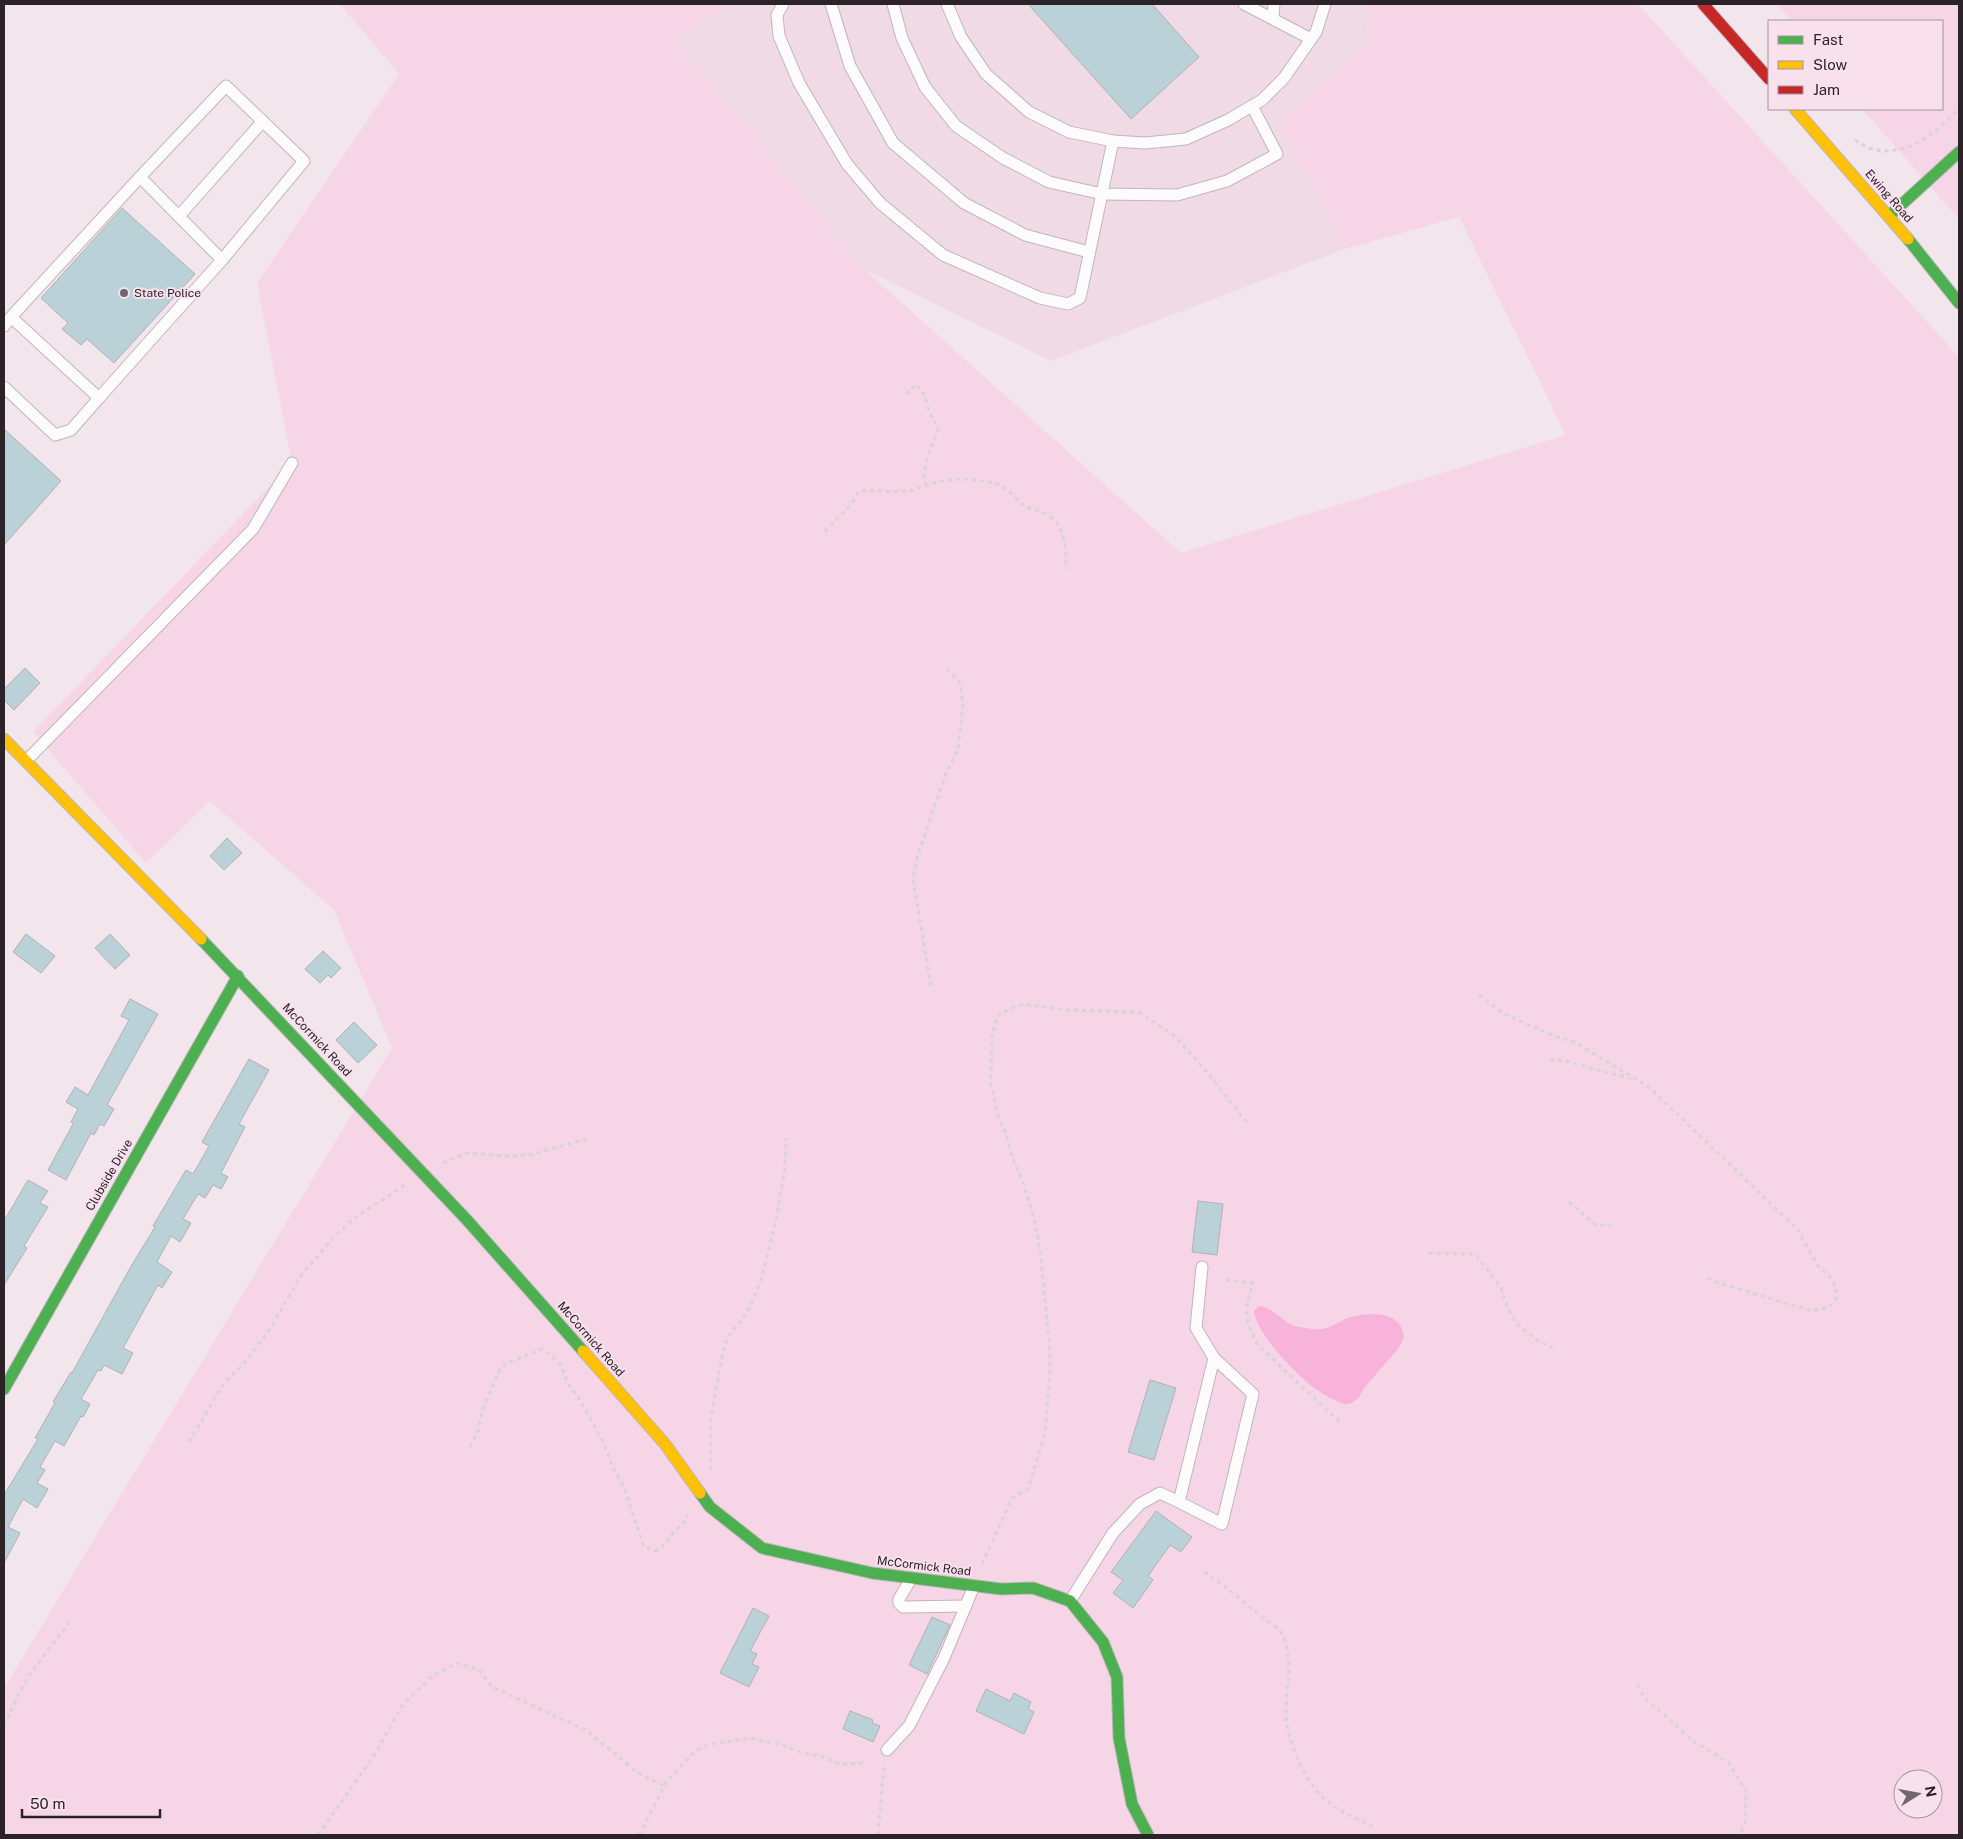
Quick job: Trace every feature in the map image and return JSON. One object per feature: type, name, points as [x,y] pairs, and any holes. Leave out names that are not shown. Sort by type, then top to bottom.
[{"type":"street","points":[[1703,4],[1768,78]]},
{"type":"street","name":"Ewing Road","points":[[1796,110],[1889,216],[1959,303]]},
{"type":"street","points":[[1889,216],[1959,152]]},
{"type":"street","name":"McCormick Road","points":[[4,739],[238,976],[467,1220],[665,1444],[710,1507],[762,1548],[872,1573],[1001,1589],[1033,1588],[1070,1601]]},
{"type":"street","name":"Clubside Drive","points":[[4,1388],[238,976]]},
{"type":"street","points":[[1070,1601],[1103,1642],[1117,1677],[1119,1738],[1132,1804],[1148,1835]]},
{"type":"lane","points":[[783,4],[777,14],[779,36],[799,83],[847,164],[880,203],[943,255],[1040,298],[1068,304],[1080,298],[1113,141]]},
{"type":"lane","points":[[831,4],[850,66],[893,143],[964,203],[1025,235],[1089,252]]},
{"type":"lane","points":[[893,4],[902,38],[925,87],[956,126],[1003,158],[1048,182],[1102,194],[1177,195],[1227,181],[1277,154],[1252,106]]},
{"type":"lane","points":[[947,4],[960,37],[986,74],[1029,112],[1069,132],[1113,141],[1145,143],[1186,139],[1228,120],[1262,100],[1284,78],[1316,32],[1325,4]]},
{"type":"lane","points":[[1244,4],[1311,38]]},
{"type":"lane","points":[[1273,18],[1274,4]]},
{"type":"lane","points":[[4,387],[55,435],[71,430],[222,260],[304,161],[226,86],[140,176],[8,321],[98,398]]},
{"type":"lane","points":[[179,216],[263,121]]},
{"type":"lane","points":[[140,176],[222,260]]},
{"type":"lane","points":[[26,761],[253,529],[292,463]]},
{"type":"lane","points":[[1070,1601],[1113,1533],[1140,1504],[1160,1493],[1222,1524],[1253,1394],[1214,1358],[1196,1328],[1202,1267]]},
{"type":"lane","points":[[1179,1502],[1214,1358]]},
{"type":"lane","points":[[912,1578],[899,1599],[903,1607],[966,1606]]},
{"type":"lane","points":[[886,1756],[909,1726],[944,1658],[974,1586]]},
{"type":"path","points":[[1852,138],[1864,148],[1888,152],[1893,151],[1919,143],[1951,117],[1959,108]]},
{"type":"path","points":[[906,394],[916,384],[924,394],[929,411],[938,429],[926,458],[923,479],[927,486]]},
{"type":"path","points":[[824,532],[852,503],[859,492],[873,490],[903,492],[959,479],[991,484],[1008,490],[1030,509],[1042,511],[1049,516],[1060,526],[1066,546],[1066,569]]},
{"type":"path","points":[[931,986],[913,879],[917,858],[947,771],[958,749],[963,704],[960,683],[944,667]]},
{"type":"path","points":[[1479,995],[1504,1014],[1557,1038],[1575,1042],[1650,1088],[1790,1222],[1799,1232],[1818,1266],[1830,1277],[1836,1286],[1837,1295],[1836,1300],[1829,1308],[1812,1311],[1716,1282],[1706,1277]]},
{"type":"path","points":[[974,1586],[993,1537],[1012,1498],[1028,1489],[1032,1480],[1045,1433],[1050,1372],[1040,1250],[1035,1222],[1023,1182],[1012,1157],[1006,1133],[998,1116],[992,1084],[992,1037],[997,1016],[1009,1009],[1024,1004],[1067,1010],[1139,1012],[1176,1037],[1207,1072],[1247,1123]]},
{"type":"path","points":[[1550,1060],[1564,1061],[1638,1081],[1662,1099]]},
{"type":"path","points":[[189,1442],[224,1383],[241,1367],[268,1332],[302,1274],[353,1219],[422,1174],[466,1153],[507,1156],[529,1155],[590,1138]]},
{"type":"path","points":[[470,1447],[478,1431],[483,1408],[500,1369],[507,1363],[542,1349],[561,1365],[568,1384],[578,1397],[602,1441],[612,1466],[623,1485],[644,1547],[656,1551],[666,1545],[674,1532],[683,1524],[710,1474],[711,1418],[724,1346],[731,1332],[750,1307],[762,1277],[775,1226],[784,1175],[786,1138]]},
{"type":"path","points":[[1568,1202],[1596,1225],[1610,1224]]},
{"type":"path","points":[[1428,1253],[1474,1254],[1501,1288],[1516,1323],[1538,1341],[1553,1348]]},
{"type":"path","points":[[1226,1280],[1253,1283],[1249,1296],[1248,1328],[1258,1345],[1343,1425]]},
{"type":"path","points":[[1204,1572],[1220,1582],[1281,1632],[1288,1658],[1286,1712],[1289,1732],[1303,1768],[1312,1784],[1325,1800],[1338,1810],[1374,1827]]},
{"type":"path","points":[[4,1726],[16,1698],[30,1674],[69,1623]]},
{"type":"path","points":[[318,1835],[375,1754],[402,1706],[432,1676],[457,1663],[479,1670],[492,1687],[586,1730],[638,1773],[664,1786]]},
{"type":"path","points":[[1637,1685],[1646,1699],[1696,1743],[1728,1762],[1746,1791],[1745,1822],[1740,1835]]},
{"type":"path","points":[[639,1835],[664,1786],[695,1751],[710,1744],[750,1738],[824,1757],[840,1764],[863,1763]]},
{"type":"path","points":[[878,1835],[886,1756]]},
{"type":"shaded area","points":[[340,4],[730,4],[675,39],[864,269],[1181,553],[1566,435],[1459,217],[1345,249],[1280,122],[1368,43],[1367,4],[1638,4],[1959,357],[1959,1835],[4,1835],[4,1688],[392,1048],[334,910],[210,801],[146,863],[33,732],[292,463],[257,283],[399,74]]},
{"type":"shaded area","points":[[730,4],[1367,4],[1368,43],[1281,122],[1345,249],[1051,361],[864,269],[675,38]]},
{"type":"shaded area","points":[[1777,4],[1959,4],[1959,219],[1863,110],[1943,110],[1943,20],[1791,20]]},
{"type":"shaded area","points":[[1259,1306],[1269,1309],[1294,1326],[1314,1329],[1326,1328],[1355,1316],[1378,1314],[1392,1318],[1398,1323],[1404,1337],[1398,1349],[1365,1387],[1358,1399],[1349,1404],[1344,1404],[1328,1397],[1313,1387],[1277,1352],[1256,1320],[1254,1311]]},
{"type":"building","points":[[1028,4],[1152,4],[1199,57],[1131,119]]},
{"type":"building","points":[[122,208],[195,274],[114,363],[87,339],[81,345],[62,329],[68,323],[41,298]]},
{"type":"building","points":[[4,429],[61,481],[4,545]]},
{"type":"building","points":[[25,668],[40,683],[14,710],[4,700],[4,689]]},
{"type":"building","points":[[227,838],[242,853],[224,870],[210,856]]},
{"type":"building","points":[[26,934],[55,956],[41,973],[13,952]]},
{"type":"building","points":[[110,934],[130,955],[115,969],[95,948]]},
{"type":"building","points":[[323,951],[341,968],[331,978],[328,975],[320,983],[305,969]]},
{"type":"building","points":[[130,999],[158,1014],[107,1105],[114,1109],[104,1126],[100,1124],[94,1135],[91,1133],[66,1180],[48,1170],[73,1124],[71,1122],[78,1109],[66,1102],[75,1087],[88,1095],[129,1020],[121,1016]]},
{"type":"building","points":[[354,1022],[377,1045],[358,1063],[336,1040]]},
{"type":"building","points":[[249,1059],[269,1070],[239,1124],[245,1127],[221,1173],[228,1177],[221,1189],[213,1185],[205,1198],[198,1194],[183,1219],[191,1223],[180,1242],[171,1236],[157,1262],[172,1272],[162,1288],[158,1285],[123,1348],[133,1353],[122,1374],[104,1365],[101,1371],[98,1370],[81,1399],[90,1404],[83,1417],[81,1416],[64,1446],[55,1441],[40,1467],[45,1470],[37,1483],[48,1489],[37,1508],[23,1499],[8,1527],[20,1533],[4,1563],[4,1495],[38,1439],[35,1438],[55,1403],[53,1402],[72,1373],[155,1227],[153,1226],[186,1170],[193,1174],[209,1146],[202,1142]]},
{"type":"building","points":[[28,1180],[48,1191],[40,1203],[48,1207],[24,1246],[27,1248],[4,1285],[4,1221]]},
{"type":"building","points":[[1198,1201],[1223,1204],[1217,1255],[1192,1252]]},
{"type":"building","points":[[1150,1380],[1176,1388],[1154,1460],[1128,1452]]},
{"type":"building","points":[[1156,1511],[1192,1537],[1181,1552],[1170,1545],[1148,1576],[1153,1580],[1133,1608],[1113,1593],[1123,1580],[1111,1572]]},
{"type":"building","points":[[753,1608],[769,1616],[750,1651],[757,1654],[752,1664],[759,1667],[749,1687],[720,1673]]},
{"type":"building","points":[[932,1617],[950,1625],[927,1674],[909,1665]]},
{"type":"building","points":[[986,1689],[1010,1701],[1014,1693],[1031,1702],[1028,1709],[1034,1712],[1024,1734],[976,1711]]},
{"type":"building","points":[[850,1711],[873,1720],[872,1723],[880,1726],[873,1742],[843,1729]]},
{"type":"traffic: fast","points":[[1889,216],[1959,152]]},
{"type":"traffic: fast","points":[[1908,239],[1959,303]]},
{"type":"traffic: fast","points":[[201,939],[467,1220],[583,1351]]},
{"type":"traffic: fast","points":[[4,1389],[238,976]]},
{"type":"traffic: fast","points":[[700,1493],[710,1507],[762,1548],[872,1573],[1001,1589],[1033,1588],[1070,1601],[1103,1642],[1117,1677],[1119,1738],[1132,1804],[1148,1835]]},
{"type":"traffic: slow","points":[[1796,110],[1908,239]]},
{"type":"traffic: slow","points":[[4,739],[201,939]]},
{"type":"traffic: slow","points":[[583,1351],[665,1444],[700,1493]]},
{"type":"traffic: jam","points":[[1703,4],[1768,78]]},
{"type":"place","name":"State Police","points":[[124,293]]}]
